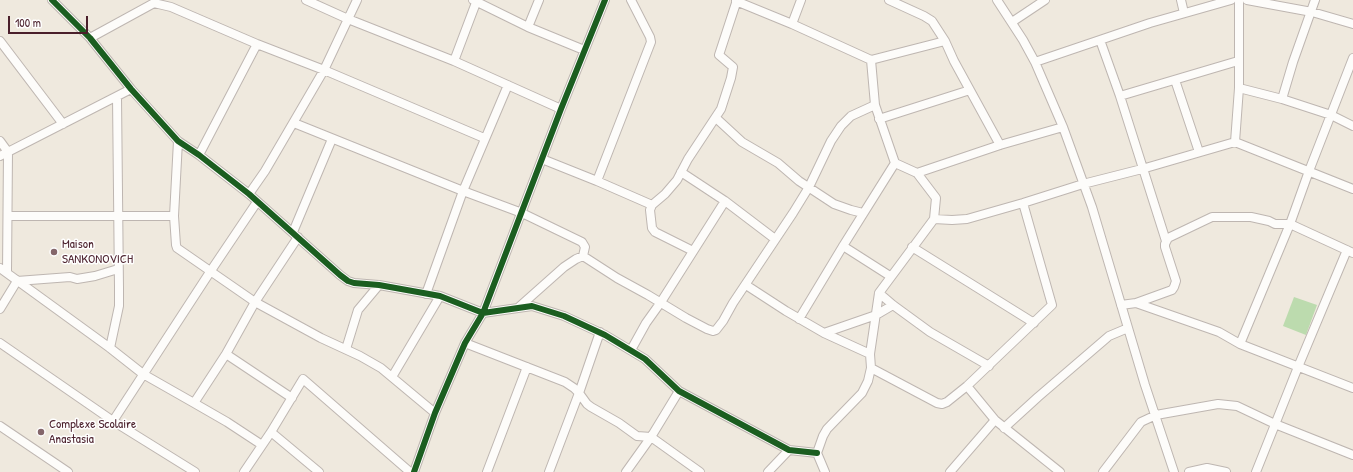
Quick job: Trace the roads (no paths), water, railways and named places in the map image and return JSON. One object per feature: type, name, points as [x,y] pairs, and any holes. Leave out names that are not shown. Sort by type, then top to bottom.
[{"type":"street","points":[[52,0],[90,38],[131,89],[178,141],[199,155],[249,194],[348,281],[440,296],[483,312],[536,306],[564,316],[600,332],[651,363],[679,391],[789,450],[817,453]]},
{"type":"street","points":[[146,0],[154,4],[172,4],[257,44],[324,70],[484,138]]},
{"type":"street","points":[[306,0],[348,19],[454,61],[561,109]]},
{"type":"street","points":[[249,194],[294,123],[324,70],[357,0]]},
{"type":"street","points":[[454,61],[476,0],[528,27],[584,50]]},
{"type":"street","points":[[528,27],[539,0]]},
{"type":"street","points":[[244,472],[271,432],[303,379],[412,472],[465,343],[483,312],[584,50],[605,0]]},
{"type":"street","points":[[598,181],[651,42],[631,0]]},
{"type":"street","points":[[693,251],[656,232],[652,228],[650,210],[652,205],[665,194],[677,180],[690,155],[716,118],[725,98],[733,67],[718,55],[737,0],[871,60],[945,41]]},
{"type":"street","points":[[792,24],[801,0]]},
{"type":"street","points":[[889,0],[930,19],[945,41],[1000,145]]},
{"type":"street","points":[[997,0],[1012,22],[1035,62],[1063,127],[1092,207],[1144,385],[1156,415],[1174,472]]},
{"type":"street","points":[[1012,22],[1045,0]]},
{"type":"street","points":[[1181,0],[1184,13]]},
{"type":"street","points":[[1035,62],[1184,13],[1231,0]]},
{"type":"street","points":[[1235,142],[1239,88],[1239,0]]},
{"type":"street","points":[[1247,0],[1312,12],[1353,24]]},
{"type":"street","points":[[1282,99],[1293,62],[1315,0]]},
{"type":"street","points":[[90,38],[154,4]]},
{"type":"street","points":[[1100,40],[1120,96],[1166,241],[1165,247],[1176,281],[1172,290],[1136,303],[1121,305]]},
{"type":"street","points":[[0,41],[63,124]]},
{"type":"street","points":[[199,155],[257,44]]},
{"type":"street","points":[[825,472],[817,453],[823,436],[827,429],[862,393],[868,381],[870,354],[879,293],[912,246],[934,219],[936,198],[917,173],[895,163],[875,105],[871,60]]},
{"type":"street","points":[[1120,96],[1238,61]]},
{"type":"street","points":[[1240,344],[1290,224],[1352,62]]},
{"type":"street","points":[[1175,80],[1199,152]]},
{"type":"street","points":[[426,294],[463,191],[484,138],[508,85]]},
{"type":"street","points":[[1239,88],[1282,99],[1331,115],[1353,126]]},
{"type":"street","points":[[0,156],[131,89]]},
{"type":"street","points":[[879,118],[970,90]]},
{"type":"street","points":[[110,348],[119,306],[116,97]]},
{"type":"street","points":[[519,307],[564,267],[576,258],[583,256],[617,278],[661,302],[686,318],[713,331],[719,327],[733,303],[793,213],[809,187],[831,141],[841,126],[851,116],[875,105]]},
{"type":"street","points":[[716,118],[742,142],[778,163],[799,181],[834,204],[863,213]]},
{"type":"street","points":[[294,123],[522,213],[582,242],[585,247],[583,256]]},
{"type":"street","points":[[917,173],[1000,145],[1063,127]]},
{"type":"street","points":[[194,403],[226,354],[254,302],[296,235],[332,139]]},
{"type":"street","points":[[0,141],[8,152],[8,216],[3,270],[143,374],[227,422],[262,446]]},
{"type":"street","points":[[178,141],[174,216],[177,248],[254,302],[321,338],[360,356],[392,377],[436,413]]},
{"type":"street","points":[[934,219],[966,219],[1083,184],[1142,169],[1235,142],[1353,189]]},
{"type":"street","points":[[542,159],[598,181],[652,205]]},
{"type":"street","points":[[799,319],[895,163]]},
{"type":"street","points":[[681,172],[775,239]]},
{"type":"street","points":[[114,421],[143,374],[257,202]]},
{"type":"street","points":[[631,350],[646,323],[725,202]]},
{"type":"street","points":[[870,368],[937,403],[942,404],[947,402],[967,386],[1052,305],[1023,203]]},
{"type":"street","points":[[8,216],[174,216]]},
{"type":"street","points":[[1166,241],[1168,238],[1212,216],[1251,217],[1275,224],[1290,224],[1350,252],[1298,367],[1256,472]]},
{"type":"street","points":[[843,246],[890,276]]},
{"type":"street","points":[[912,246],[1034,323]]},
{"type":"street","points":[[17,281],[70,277],[77,279],[95,276],[118,269]]},
{"type":"street","points":[[0,309],[17,281]]},
{"type":"street","points":[[346,349],[358,310],[379,285]]},
{"type":"street","points":[[746,285],[824,333],[870,354]]},
{"type":"street","points":[[879,293],[930,332],[989,366]]},
{"type":"street","points":[[392,377],[440,296]]},
{"type":"street","points":[[1136,303],[1219,332],[1240,344],[1353,388]]},
{"type":"street","points":[[824,333],[876,315],[893,305]]},
{"type":"street","points":[[1004,428],[1109,336],[1128,328]]},
{"type":"street","points":[[549,472],[600,332]]},
{"type":"street","points":[[0,343],[114,421],[195,472]]},
{"type":"street","points":[[465,343],[565,382],[574,388],[587,404],[619,423],[637,436],[651,437],[700,472]]},
{"type":"street","points":[[226,354],[292,398]]},
{"type":"street","points":[[487,472],[527,367]]},
{"type":"street","points":[[967,386],[995,420],[1060,472]]},
{"type":"street","points":[[626,472],[651,437],[679,391]]},
{"type":"street","points":[[1103,472],[1128,440],[1138,424],[1156,415],[1218,404],[1237,406],[1275,424],[1353,455]]},
{"type":"street","points":[[950,472],[995,420]]},
{"type":"street","points":[[0,426],[66,472]]},
{"type":"street","points":[[271,432],[319,472]]},
{"type":"street","points":[[768,472],[789,450]]},
{"type":"street","points":[[1189,472],[1207,468],[1226,472]]},
{"type":"place","name":"Maison SANKONOVICH","points":[[54,252]]},
{"type":"place","name":"Complexe Scolaire Anastasia","points":[[41,432]]}]
